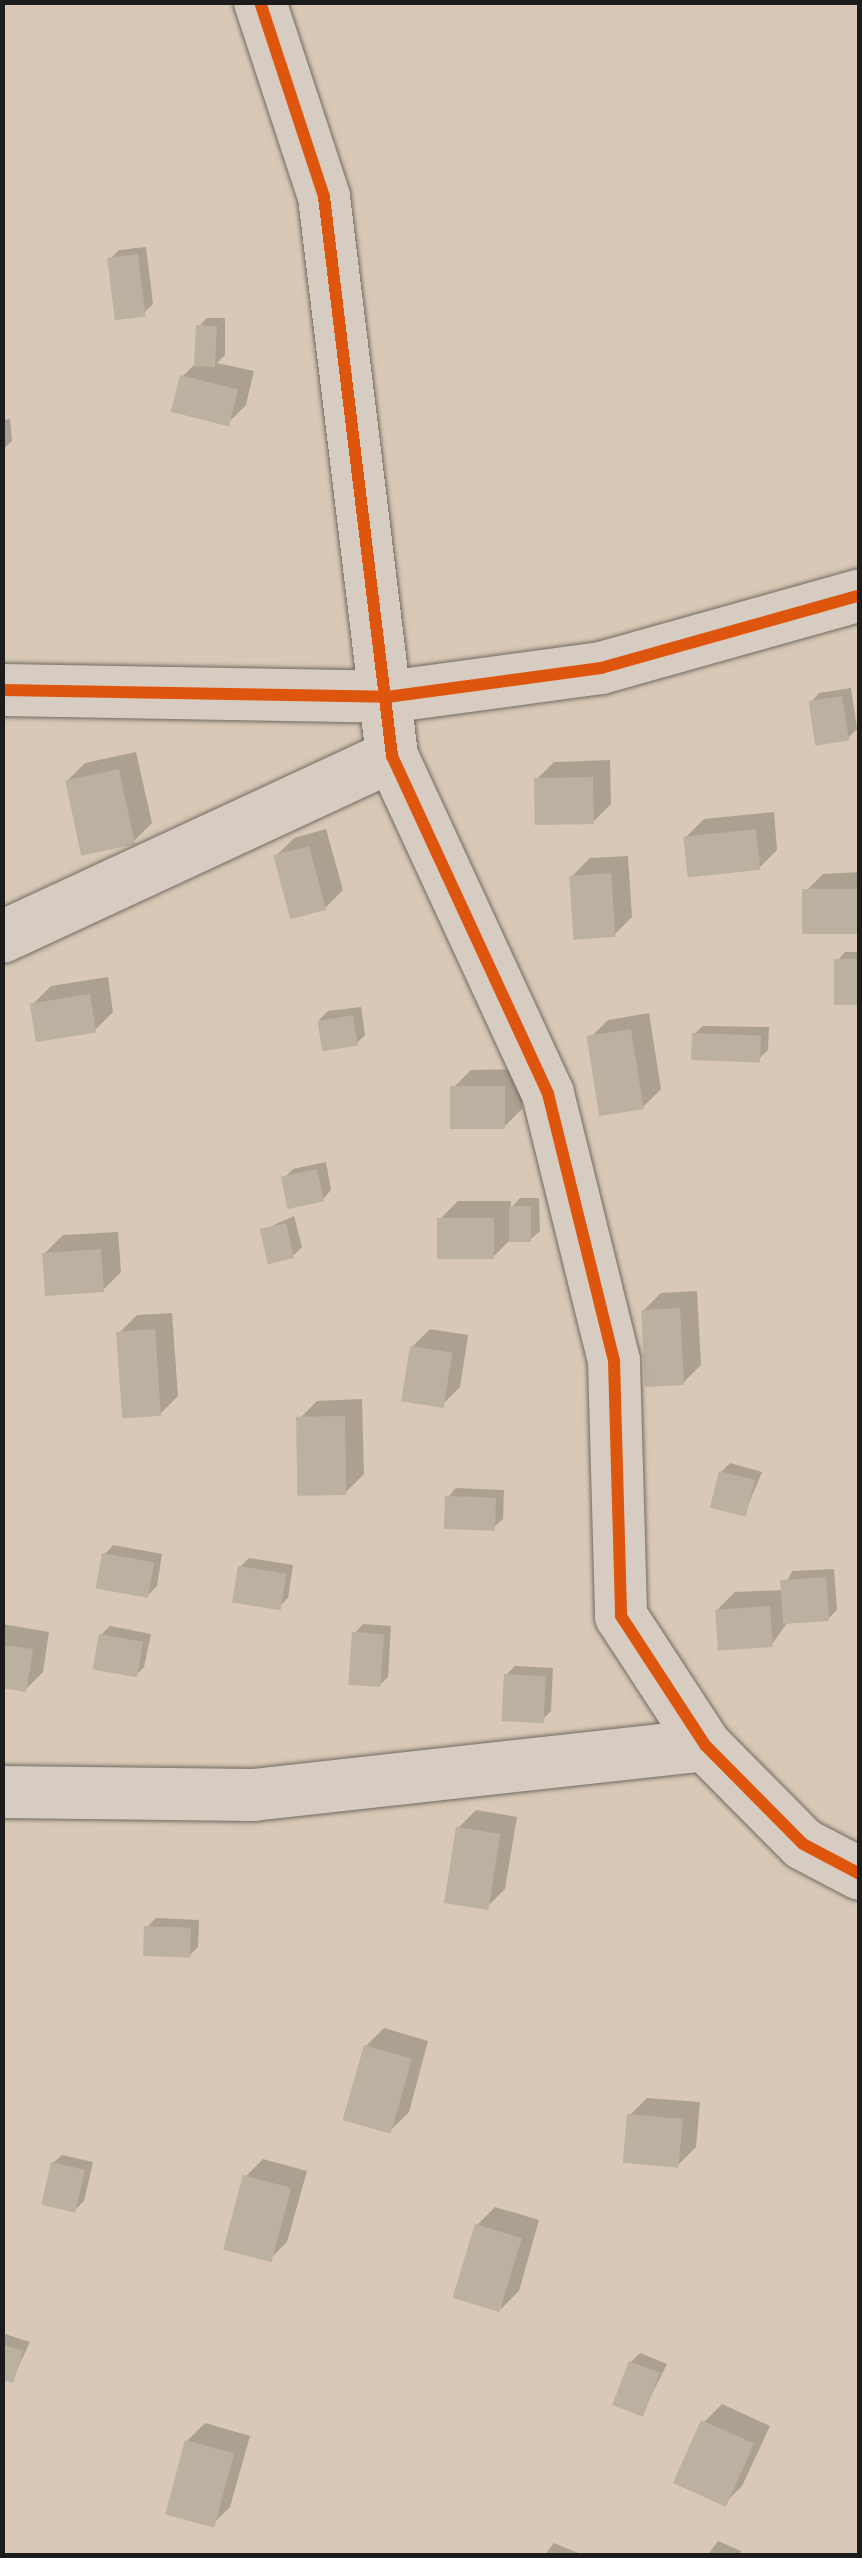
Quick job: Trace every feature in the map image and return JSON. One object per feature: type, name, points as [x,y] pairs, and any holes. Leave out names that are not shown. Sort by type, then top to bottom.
[{"type":"street","points":[[260,2],[324,197],[354,409],[372,620],[387,696],[392,756],[548,1094],[614,1361],[621,1616],[705,1745],[803,1844],[860,1874]]},
{"type":"street","points":[[2,690],[387,696],[601,668],[860,595]]},
{"type":"street","points":[[2,937],[392,756]]},
{"type":"street","points":[[2,1792],[253,1795],[705,1745]]},
{"type":"building","points":[[138,254],[146,317],[115,320],[107,258]]},
{"type":"building","points":[[196,325],[217,326],[215,367],[194,366]]},
{"type":"building","points":[[180,375],[238,390],[229,426],[171,412]]},
{"type":"building","points":[[842,696],[849,740],[815,746],[808,701]]},
{"type":"building","points":[[119,769],[135,844],[81,856],[65,780]]},
{"type":"building","points":[[593,777],[594,824],[535,825],[534,778]]},
{"type":"building","points":[[756,829],[760,870],[688,877],[683,837]]},
{"type":"building","points":[[309,846],[326,910],[290,919],[273,856]]},
{"type":"building","points":[[611,873],[615,937],[574,940],[569,876]]},
{"type":"building","points":[[802,889],[860,889],[860,934],[802,934]]},
{"type":"building","points":[[834,959],[860,959],[860,1005],[834,1005]]},
{"type":"building","points":[[90,994],[96,1033],[36,1042],[30,1004]]},
{"type":"building","points":[[353,1015],[358,1046],[322,1051],[317,1021]]},
{"type":"building","points":[[631,1029],[644,1109],[599,1116],[587,1036]]},
{"type":"building","points":[[692,1033],[761,1035],[760,1062],[691,1060]]},
{"type":"building","points":[[450,1086],[505,1086],[505,1129],[450,1129]]},
{"type":"building","points":[[317,1169],[324,1201],[288,1209],[281,1177]]},
{"type":"building","points":[[509,1206],[531,1206],[531,1242],[509,1242]]},
{"type":"building","points":[[437,1218],[494,1218],[494,1259],[437,1259]]},
{"type":"building","points":[[286,1223],[294,1258],[268,1264],[260,1229]]},
{"type":"building","points":[[101,1249],[104,1292],[45,1296],[42,1253]]},
{"type":"building","points":[[680,1308],[684,1385],[645,1387],[641,1310]]},
{"type":"building","points":[[155,1329],[161,1416],[122,1419],[116,1332]]},
{"type":"building","points":[[410,1346],[452,1353],[444,1408],[401,1401]]},
{"type":"building","points":[[345,1416],[346,1495],[297,1496],[296,1417]]},
{"type":"building","points":[[719,1471],[755,1480],[746,1517],[710,1508]]},
{"type":"building","points":[[445,1496],[496,1498],[495,1531],[444,1529]]},
{"type":"building","points":[[102,1553],[154,1562],[148,1598],[96,1588]]},
{"type":"building","points":[[238,1566],[286,1574],[281,1610],[232,1603]]},
{"type":"building","points":[[826,1577],[829,1621],[783,1624],[780,1580]]},
{"type":"building","points":[[770,1606],[773,1647],[718,1651],[715,1610]]},
{"type":"building","points":[[352,1632],[384,1634],[380,1687],[348,1685]]},
{"type":"building","points":[[99,1634],[143,1642],[137,1677],[93,1669]]},
{"type":"building","points":[[2,1645],[33,1649],[26,1692],[2,1688]]},
{"type":"building","points":[[504,1674],[546,1676],[543,1723],[502,1721]]},
{"type":"building","points":[[456,1827],[500,1834],[488,1910],[444,1903]]},
{"type":"building","points":[[144,1926],[191,1928],[190,1958],[143,1956]]},
{"type":"building","points":[[364,2045],[412,2059],[391,2134],[343,2120]]},
{"type":"building","points":[[627,2114],[683,2119],[679,2168],[623,2163]]},
{"type":"building","points":[[51,2162],[85,2170],[75,2213],[41,2205]]},
{"type":"building","points":[[243,2175],[291,2188],[271,2262],[223,2249]]},
{"type":"building","points":[[475,2224],[522,2238],[499,2312],[452,2298]]},
{"type":"building","points":[[2,2344],[23,2351],[13,2383],[2,2380]]},
{"type":"building","points":[[629,2361],[660,2373],[643,2417],[612,2405]]},
{"type":"building","points":[[701,2420],[754,2444],[726,2507],[673,2483]]},
{"type":"building","points":[[185,2440],[234,2453],[214,2528],[165,2514]]},
{"type":"cycle path","points":[[260,2],[324,197],[392,756],[548,1094],[614,1361],[621,1616],[705,1745],[803,1844],[860,1874]]},
{"type":"cycle path","points":[[2,690],[387,697],[601,668],[860,595]]}]
